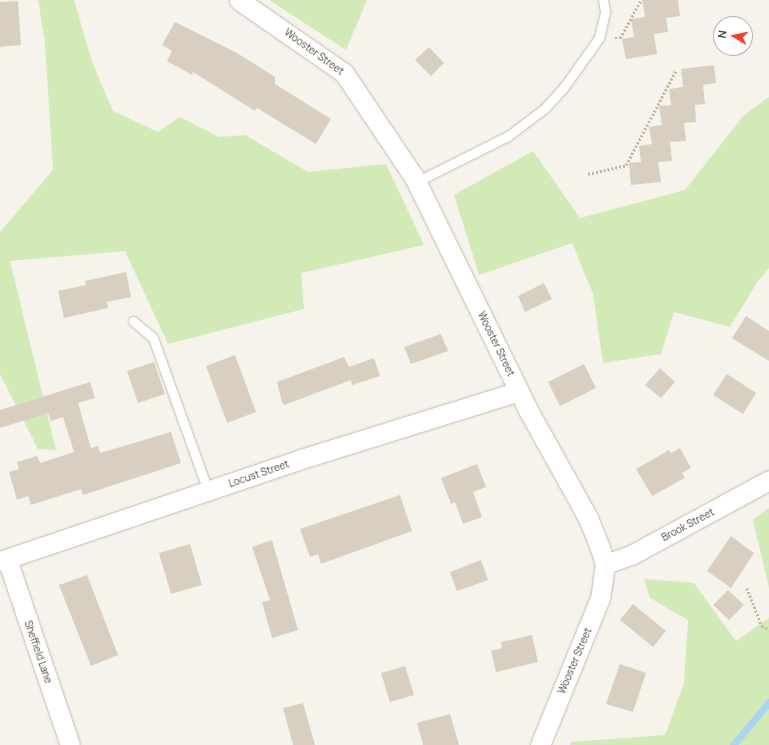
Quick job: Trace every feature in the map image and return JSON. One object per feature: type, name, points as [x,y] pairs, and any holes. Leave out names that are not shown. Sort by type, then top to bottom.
[{"type":"street","name":"Wooster Street","points":[[239,0],[344,73],[416,182],[519,391],[588,518],[605,564],[604,580],[593,619],[540,745]]},
{"type":"street","name":"Locust Street","points":[[3,560],[208,491],[519,391]]},
{"type":"street","name":"Brook Street","points":[[605,564],[631,555],[769,480]]},
{"type":"street","name":"Sheffield Lane","points":[[3,560],[70,745]]},
{"type":"lane","points":[[416,182],[484,149],[525,124],[564,87],[599,38],[603,23],[603,0]]},
{"type":"lane","points":[[134,321],[153,338],[208,491]]},
{"type":"path","points":[[599,38],[620,38],[641,0]]},
{"type":"path","points":[[588,174],[626,165],[676,70]]},
{"type":"path","points":[[747,588],[762,626],[768,629]]},
{"type":"green space","points":[[38,0],[74,0],[92,62],[113,111],[158,132],[180,117],[219,137],[245,135],[308,172],[386,164],[424,245],[301,273],[304,309],[168,344],[125,251],[10,261],[56,450],[38,449],[0,374],[0,232],[53,170],[45,43]]},
{"type":"green space","points":[[269,0],[367,0],[346,50]]},
{"type":"green space","points":[[769,97],[769,268],[758,281],[730,327],[674,312],[661,354],[603,363],[593,294],[572,243],[479,275],[454,195],[533,151],[580,218],[685,190],[744,115]]},
{"type":"green space","points":[[769,508],[769,588],[753,520]]},
{"type":"green space","points":[[644,579],[694,583],[736,641],[769,618],[769,745],[570,745],[571,742],[665,735],[684,683],[688,620],[650,598]]},
{"type":"building","points":[[642,0],[678,0],[680,16],[666,18],[668,32],[654,34],[657,54],[626,59],[622,39],[634,37],[631,19],[645,17]]},
{"type":"building","points":[[18,1],[21,45],[0,47],[0,2]]},
{"type":"building","points":[[175,22],[237,53],[275,77],[275,84],[331,119],[316,144],[257,108],[255,111],[193,72],[192,75],[167,61],[172,51],[162,45]]},
{"type":"building","points":[[429,47],[444,63],[431,76],[415,60]]},
{"type":"building","points":[[714,65],[716,83],[703,85],[705,104],[695,105],[696,122],[684,123],[686,141],[670,142],[672,161],[658,162],[661,182],[631,185],[629,163],[641,162],[639,146],[652,144],[649,127],[662,125],[659,106],[671,105],[669,89],[683,87],[681,69]]},
{"type":"building","points":[[126,272],[131,297],[107,302],[108,308],[64,318],[58,291],[86,285],[85,281]]},
{"type":"building","points":[[544,283],[552,299],[525,312],[518,296]]},
{"type":"building","points":[[746,316],[769,331],[769,361],[732,338]]},
{"type":"building","points":[[441,334],[448,351],[411,364],[404,347]]},
{"type":"building","points":[[235,355],[256,412],[227,423],[206,366]]},
{"type":"building","points":[[344,357],[349,367],[374,358],[380,376],[352,385],[351,380],[284,405],[277,382]]},
{"type":"building","points":[[154,362],[165,394],[138,403],[127,371]]},
{"type":"building","points":[[584,364],[596,388],[560,406],[548,382]]},
{"type":"building","points":[[660,368],[675,382],[661,398],[645,385]]},
{"type":"building","points":[[727,374],[756,393],[743,414],[713,395]]},
{"type":"building","points":[[90,382],[95,398],[78,403],[91,448],[98,446],[100,453],[171,432],[181,463],[83,495],[81,489],[31,505],[28,496],[17,500],[9,472],[19,469],[17,462],[37,456],[40,463],[74,452],[63,417],[51,421],[48,413],[0,428],[0,410]]},
{"type":"building","points":[[680,448],[691,468],[682,473],[685,478],[652,496],[636,469],[669,450],[671,453]]},
{"type":"building","points":[[477,464],[486,487],[473,492],[482,517],[463,524],[455,502],[451,504],[441,478]]},
{"type":"building","points":[[400,495],[412,531],[321,564],[318,554],[310,557],[300,529]]},
{"type":"building","points":[[731,536],[754,553],[731,588],[707,571]]},
{"type":"building","points":[[272,540],[298,630],[272,638],[262,602],[270,600],[252,547]]},
{"type":"building","points":[[190,544],[202,585],[171,594],[159,553]]},
{"type":"building","points":[[481,560],[488,580],[457,591],[450,572]]},
{"type":"building","points":[[87,575],[118,655],[91,666],[59,585]]},
{"type":"building","points":[[728,590],[744,605],[729,620],[713,605]]},
{"type":"building","points":[[633,604],[666,631],[653,647],[620,620]]},
{"type":"building","points":[[532,635],[538,662],[496,672],[491,651],[502,648],[501,642]]},
{"type":"building","points":[[620,664],[646,673],[633,712],[606,704]]},
{"type":"building","points":[[405,666],[414,695],[390,702],[381,673]]},
{"type":"building","points":[[303,703],[315,745],[293,745],[283,708]]},
{"type":"building","points":[[450,714],[459,745],[423,745],[417,723]]},
{"type":"waterway","points":[[733,745],[769,702]]}]
